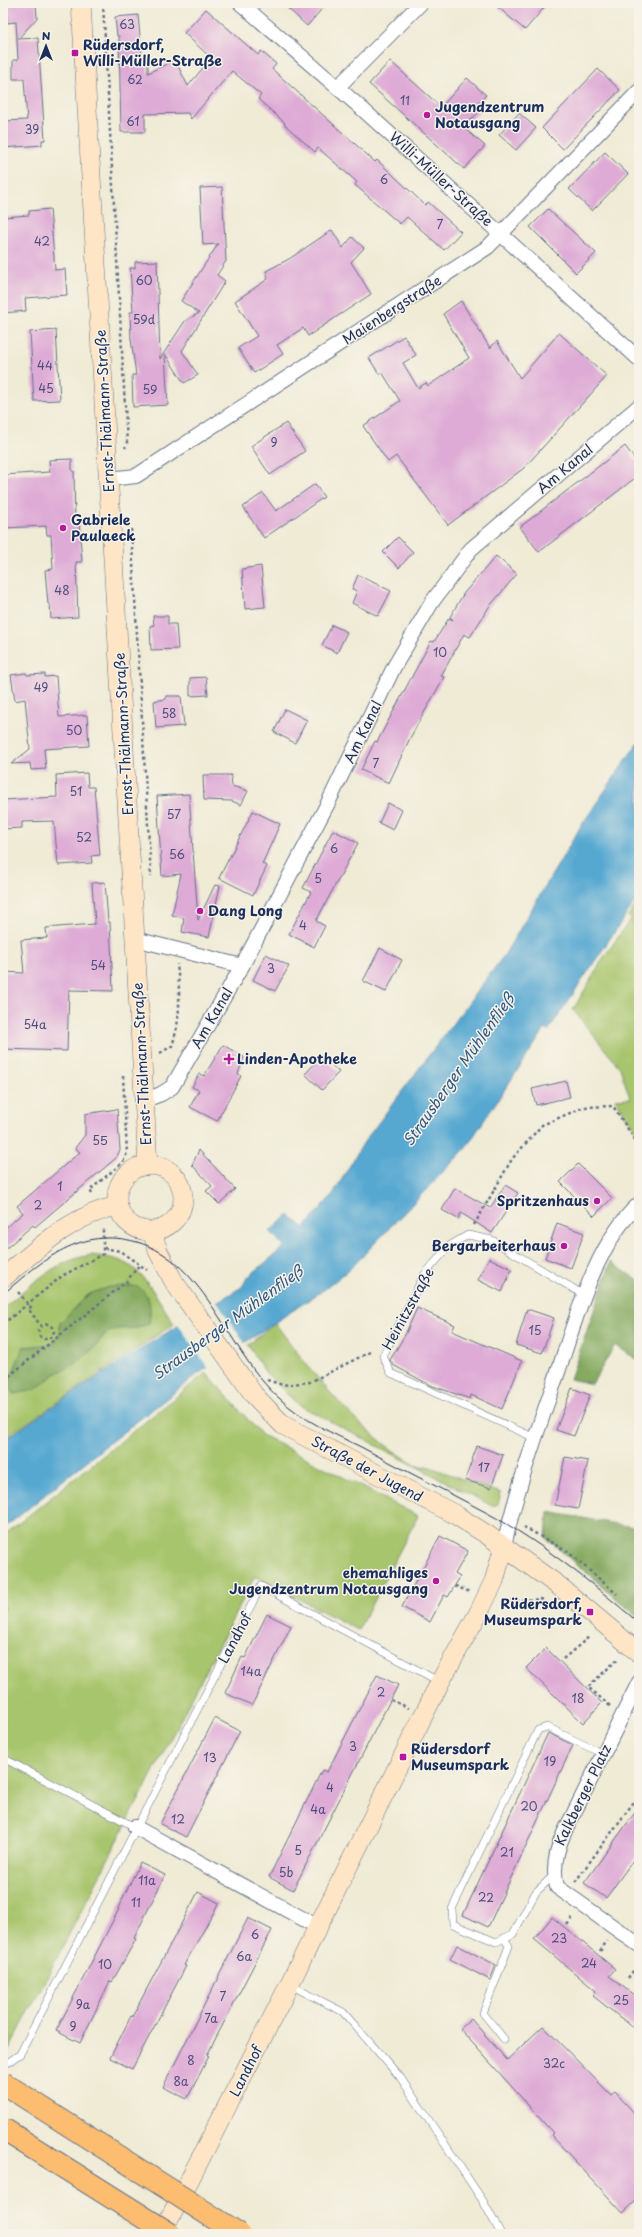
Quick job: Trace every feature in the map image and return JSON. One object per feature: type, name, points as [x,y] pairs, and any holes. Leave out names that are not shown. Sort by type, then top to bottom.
[{"type":"highway","points":[[3,2083],[239,2234]]},
{"type":"highway","points":[[3,2129],[171,2224]]},
{"type":"main road","name":"Ernst-Thälmann-Straße","points":[[81,3],[116,478],[136,939],[148,1166]]},
{"type":"main road","points":[[148,1166],[158,1166],[172,1174],[181,1186],[183,1196],[182,1207],[174,1220],[162,1229],[152,1231],[140,1230],[130,1225],[118,1206],[117,1197],[124,1179],[138,1168],[148,1166]]},
{"type":"main road","points":[[3,1278],[41,1246],[75,1223],[100,1210],[118,1206]]},
{"type":"main road","name":"Straße der Jugend","points":[[152,1231],[171,1275],[246,1384],[283,1425],[454,1514],[504,1546],[559,1586],[639,1653]]},
{"type":"main road","name":"Landhof","points":[[159,2234],[171,2224],[440,1682],[494,1581],[504,1546]]},
{"type":"street","name":"Willi-Müller-Straße","points":[[240,3],[338,87],[639,359]]},
{"type":"street","points":[[338,87],[421,3]]},
{"type":"street","name":"Maienbergstraße","points":[[116,478],[136,476],[488,247],[639,91]]},
{"type":"street","name":"Am Kanal","points":[[145,1100],[161,1094],[172,1086],[242,966],[328,803],[394,667],[432,602],[471,549],[639,406]]},
{"type":"street","points":[[136,939],[242,966]]},
{"type":"street","points":[[504,1546],[510,1519],[535,1438],[584,1295],[608,1246],[637,1211]]},
{"type":"street","name":"Kalkberger Platz","points":[[554,1875],[556,1851],[639,1682]]},
{"type":"street","points":[[135,1827],[318,1927]]},
{"type":"street","points":[[554,1875],[558,1888],[639,1945]]},
{"type":"lane","points":[[468,1234],[492,1240],[584,1295]]},
{"type":"lane","name":"Heinitzstraße","points":[[468,1234],[449,1246],[424,1275],[388,1343],[383,1356],[391,1373],[535,1438]]},
{"type":"lane","name":"Landhof","points":[[3,2066],[20,2054],[135,1827],[261,1586],[440,1682]]},
{"type":"lane","points":[[554,1875],[536,1892],[513,1934],[496,1942],[453,1924],[452,1909],[538,1730],[547,1727],[603,1754]]},
{"type":"lane","points":[[3,1758],[135,1827]]},
{"type":"lane","points":[[504,1938],[509,1946],[483,2013],[504,2039]]},
{"type":"lane","points":[[290,1985],[343,2012],[400,2077],[483,2201],[501,2234]]},
{"type":"path","points":[[103,3],[127,435],[127,443],[116,478]]},
{"type":"path","points":[[130,528],[132,534],[152,881]]},
{"type":"path","points":[[160,1053],[172,1046],[175,1038],[180,996],[175,949]]},
{"type":"path","points":[[159,1046],[160,1060]]},
{"type":"path","points":[[639,1099],[637,1116],[639,1118]]},
{"type":"path","points":[[468,1234],[512,1159],[542,1125],[584,1107],[613,1106],[639,1146]]},
{"type":"path","points":[[90,1190],[123,1162],[127,1153],[126,1145]]},
{"type":"path","points":[[3,1324],[62,1276],[103,1254],[104,1248],[120,1251],[140,1264],[152,1276],[171,1275]]},
{"type":"path","points":[[3,1378],[9,1376],[51,1339],[126,1282],[140,1264]]},
{"type":"path","points":[[18,1292],[32,1309],[30,1311],[41,1326]]},
{"type":"path","points":[[48,1324],[52,1327],[54,1332],[51,1339],[44,1340],[40,1337],[38,1330],[41,1326],[48,1324]]},
{"type":"path","points":[[267,1380],[283,1384],[310,1382],[388,1343]]},
{"type":"path","points":[[510,1519],[568,1552],[617,1594]]},
{"type":"path","points":[[455,1586],[470,1593]]},
{"type":"path","points":[[497,1601],[546,1599]]},
{"type":"path","points":[[563,1659],[591,1635]]},
{"type":"path","points":[[609,1706],[588,1687],[619,1658]]},
{"type":"path","points":[[391,1700],[413,1710]]},
{"type":"path","points":[[566,1894],[639,1795]]},
{"type":"path","points":[[567,1925],[573,1916]]},
{"type":"path","points":[[600,1951],[608,1940]]},
{"type":"path","points":[[628,1978],[639,1963]]},
{"type":"green space","points":[[636,905],[639,906],[639,928],[628,916]]},
{"type":"green space","points":[[630,920],[639,931],[639,1136],[615,1099],[630,1098],[620,1068],[573,1010],[604,957]]},
{"type":"green space","points":[[91,1255],[107,1257],[132,1267],[144,1279],[174,1324],[3,1439],[3,1308],[54,1268],[78,1258]]},
{"type":"green space","points":[[611,1262],[639,1281],[639,1361],[615,1345],[592,1384],[570,1379]]},
{"type":"green space","points":[[134,1286],[142,1290],[148,1298],[150,1308],[149,1323],[138,1328],[117,1329],[106,1333],[96,1346],[77,1363],[55,1374],[35,1390],[13,1394],[9,1383],[23,1347],[52,1344],[59,1336],[60,1323],[89,1294],[109,1287]]},
{"type":"green space","points":[[275,1323],[328,1390],[374,1436],[395,1452],[422,1468],[427,1466],[501,1493],[498,1504],[492,1506],[297,1404],[266,1373],[248,1345]]},
{"type":"green space","points":[[206,1373],[262,1435],[418,1516],[358,1630],[255,1576],[9,2050],[3,2047],[3,1536]]},
{"type":"green space","points":[[548,1512],[639,1528],[639,1618],[546,1538]]},
{"type":"water","name":"Strausberger Mühlenfließ","points":[[639,741],[639,902],[636,900],[548,1031],[545,1029],[465,1149],[351,1268],[325,1289],[198,1374],[104,1447],[3,1529],[3,1441],[121,1362],[242,1287],[247,1278],[284,1247],[270,1231],[289,1215],[304,1228],[333,1194],[364,1142],[505,954],[581,826]]},
{"type":"pier","points":[[216,1300],[246,1345],[209,1369],[177,1323]]},
{"type":"building","points":[[36,3],[37,18],[18,39],[38,38],[45,140],[42,140],[42,145],[3,148],[3,121],[27,120],[24,79],[13,79],[13,60],[18,60],[16,22],[7,23],[6,4]]},
{"type":"building","points":[[282,3],[327,3],[307,26]]},
{"type":"building","points":[[493,3],[548,3],[525,30]]},
{"type":"building","points":[[206,9],[258,55],[261,51],[276,64],[272,69],[375,162],[377,160],[425,205],[428,202],[461,232],[444,250],[407,217],[400,224],[355,185],[357,182],[318,148],[315,152],[284,124],[285,123],[258,99],[261,95],[232,71],[191,119],[188,113],[145,114],[145,132],[121,132],[119,36],[117,36],[115,17],[138,15],[142,57],[148,59],[148,73],[175,60],[188,86],[211,58],[184,33]]},
{"type":"building","name":"Jugendzentrum Notausgang","points":[[390,61],[441,107],[467,78],[486,95],[478,104],[482,108],[464,128],[485,146],[464,169],[369,84]]},
{"type":"building","points":[[598,69],[620,90],[563,149],[542,128]]},
{"type":"building","points":[[519,113],[536,128],[516,150],[499,135]]},
{"type":"building","points":[[605,152],[628,174],[592,211],[569,189]]},
{"type":"building","points":[[222,187],[226,261],[217,275],[225,281],[182,351],[198,375],[184,383],[165,354],[168,405],[133,407],[132,375],[136,375],[131,339],[130,312],[133,312],[130,268],[135,268],[135,262],[157,261],[160,359],[185,321],[199,313],[181,301],[218,244],[203,245],[200,188]]},
{"type":"building","points":[[50,209],[55,270],[65,269],[67,295],[25,298],[26,311],[3,313],[3,217],[29,215],[29,211]]},
{"type":"building","points":[[548,209],[596,253],[576,273],[530,227]]},
{"type":"building","points":[[332,230],[343,248],[352,237],[364,248],[351,262],[371,294],[308,336],[303,328],[277,345],[283,354],[254,373],[238,348],[257,336],[235,301],[268,279],[266,271],[289,259]]},
{"type":"building","points":[[461,301],[490,348],[497,341],[520,378],[559,333],[607,376],[524,468],[448,525],[396,456],[388,462],[363,426],[400,401],[382,372],[379,374],[369,358],[404,336],[416,355],[403,363],[418,388],[426,383],[428,386],[469,358],[443,314]]},
{"type":"building","points":[[56,330],[60,400],[34,401],[30,332]]},
{"type":"building","points":[[286,423],[305,451],[270,475],[251,446]]},
{"type":"building","points":[[625,446],[639,465],[639,475],[539,552],[520,527]]},
{"type":"building","points":[[72,459],[72,471],[74,471],[75,522],[79,521],[82,562],[76,562],[78,617],[51,619],[45,570],[53,569],[51,535],[47,535],[46,526],[3,528],[3,475],[50,472],[49,460]]},
{"type":"building","points":[[315,484],[324,497],[264,538],[243,507],[263,493],[276,511]]},
{"type":"building","points":[[398,537],[413,552],[399,568],[383,552]]},
{"type":"building","points":[[496,556],[517,574],[489,607],[470,637],[464,634],[441,676],[444,677],[410,738],[389,783],[361,770],[375,741],[377,742],[431,641],[434,642],[449,618],[453,620],[450,617],[464,593]]},
{"type":"building","points":[[261,566],[265,607],[245,609],[242,569]]},
{"type":"building","points":[[358,575],[391,591],[378,616],[352,603],[357,591],[352,589]]},
{"type":"building","points":[[153,616],[168,616],[168,624],[176,624],[178,649],[151,650],[150,626],[154,625]]},
{"type":"building","points":[[332,625],[347,632],[337,653],[322,645]]},
{"type":"building","points":[[26,673],[27,675],[45,674],[45,677],[56,676],[59,717],[87,715],[89,746],[44,749],[46,769],[31,770],[30,763],[11,764],[30,749],[25,699],[15,701],[11,675]]},
{"type":"building","points":[[206,677],[208,695],[190,696],[190,678]]},
{"type":"building","points":[[166,696],[181,696],[184,726],[156,728],[154,701],[166,699]]},
{"type":"building","points":[[285,709],[307,720],[295,743],[274,732]]},
{"type":"building","points":[[87,773],[88,787],[94,787],[100,855],[91,856],[92,863],[58,865],[54,821],[22,822],[22,828],[3,829],[3,800],[57,797],[56,775]]},
{"type":"building","points":[[203,775],[231,775],[232,786],[248,791],[241,805],[232,801],[204,800]]},
{"type":"building","points":[[189,794],[198,920],[215,885],[220,886],[209,937],[182,932],[184,918],[172,915],[181,874],[162,876],[157,796]]},
{"type":"building","points":[[388,803],[402,810],[393,830],[379,823]]},
{"type":"building","points":[[253,811],[280,824],[262,864],[267,866],[253,895],[219,878]]},
{"type":"building","points":[[333,830],[358,843],[316,921],[325,926],[314,947],[289,934],[311,892],[303,888]]},
{"type":"building","points":[[105,882],[108,922],[110,922],[113,991],[69,990],[67,1051],[3,1049],[3,972],[24,973],[21,940],[47,938],[46,928],[95,924],[92,883]]},
{"type":"building","points":[[380,948],[402,960],[386,992],[363,981]]},
{"type":"building","points":[[266,954],[289,966],[275,991],[253,980]]},
{"type":"building","points":[[223,1045],[244,1057],[238,1074],[241,1076],[217,1121],[190,1107],[199,1090],[192,1087],[199,1074],[204,1076]]},
{"type":"building","points":[[322,1056],[339,1072],[322,1090],[305,1074]]},
{"type":"building","points":[[566,1081],[570,1097],[536,1105],[532,1089]]},
{"type":"building","points":[[117,1109],[120,1150],[116,1158],[35,1227],[33,1225],[3,1251],[3,1230],[23,1213],[17,1206],[80,1152],[75,1148],[85,1135],[85,1114]]},
{"type":"building","points":[[199,1150],[235,1189],[219,1204],[206,1191],[212,1186],[192,1165]]},
{"type":"building","points":[[578,1164],[612,1198],[594,1216],[560,1182]]},
{"type":"building","points":[[505,1185],[518,1193],[492,1233],[461,1213],[458,1219],[442,1210],[455,1188],[490,1208]]},
{"type":"building","name":"Bergarbeiterhaus","points":[[557,1223],[584,1233],[571,1268],[545,1258]]},
{"type":"building","points":[[489,1258],[512,1269],[502,1292],[478,1280]]},
{"type":"building","points":[[417,1308],[455,1325],[452,1331],[522,1361],[502,1409],[471,1395],[470,1399],[430,1385],[393,1365],[390,1360],[405,1335]]},
{"type":"building","points":[[527,1309],[554,1318],[542,1353],[516,1345]]},
{"type":"building","points":[[572,1388],[590,1395],[574,1436],[556,1430]]},
{"type":"building","points":[[477,1446],[503,1455],[491,1488],[465,1480]]},
{"type":"building","points":[[565,1457],[588,1461],[578,1509],[555,1505]]},
{"type":"building","name":"ehemahliges Jugendzentrum Notausgang","points":[[440,1536],[468,1551],[455,1574],[460,1577],[448,1597],[444,1595],[430,1622],[402,1607]]},
{"type":"building","points":[[267,1614],[291,1626],[252,1705],[225,1693],[242,1657],[245,1658]]},
{"type":"building","points":[[546,1648],[602,1703],[583,1723],[526,1668]]},
{"type":"building","points":[[377,1675],[398,1685],[293,1890],[269,1877],[322,1770],[327,1772]]},
{"type":"building","points":[[215,1718],[240,1731],[186,1837],[160,1824]]},
{"type":"building","points":[[548,1733],[573,1745],[488,1927],[463,1915]]},
{"type":"building","points":[[639,1807],[639,1852],[606,1898],[584,1883]]},
{"type":"building","points":[[140,1863],[165,1875],[134,1938],[136,1939],[112,1982],[110,1981],[80,2043],[56,2031],[119,1909],[118,1908]]},
{"type":"building","points":[[198,1892],[219,1903],[184,1965],[186,1966],[132,2069],[110,2058]]},
{"type":"building","points":[[552,1917],[615,1969],[609,1976],[639,1999],[639,2032],[593,1996],[596,1991],[534,1939]]},
{"type":"building","points":[[248,1918],[272,1930],[207,2055],[209,2056],[187,2099],[163,2087]]},
{"type":"building","points":[[457,1945],[496,1965],[490,1980],[450,1959]]},
{"type":"building","points":[[471,2019],[507,2060],[543,2026],[611,2095],[615,2092],[639,2118],[639,2198],[623,2213],[551,2135],[553,2133],[460,2029]]},
{"type":"tram line","points":[[3,1294],[48,1258],[80,1242],[117,1238],[137,1242],[161,1253],[182,1268],[199,1288],[261,1379],[279,1398],[297,1413],[318,1426],[474,1506],[518,1531],[580,1575],[639,1623]]},
{"type":"place","name":"Rüdersdorf, Willi-Müller-Straße","points":[[75,53]]},
{"type":"place","name":"Jugendzentrum Notausgang","points":[[427,115]]},
{"type":"place","name":"Gabriele Paulaeck","points":[[63,528]]},
{"type":"place","name":"Dang Long","points":[[200,911]]},
{"type":"place","name":"Linden-Apotheke","points":[[229,1059]]},
{"type":"place","name":"Spritzenhaus","points":[[597,1201]]},
{"type":"place","name":"Bergarbeiterhaus","points":[[564,1246]]},
{"type":"place","name":"ehemahliges Jugendzentrum Notausgang","points":[[436,1581]]},
{"type":"place","name":"Rüdersdorf, Museumspark","points":[[590,1612]]},
{"type":"place","name":"Rüdersdorf Museumspark","points":[[403,1757]]}]
